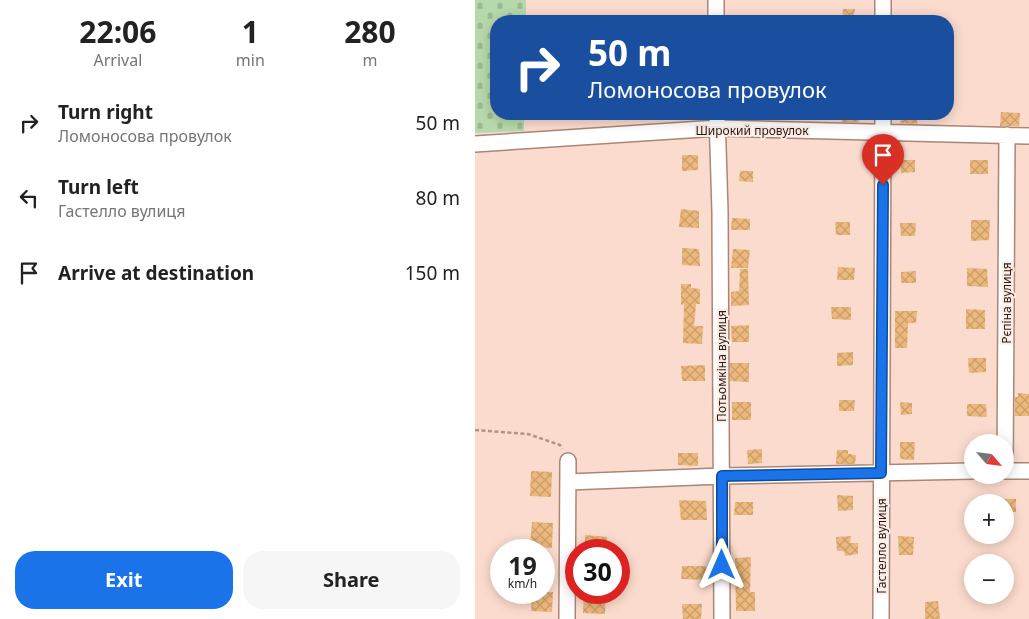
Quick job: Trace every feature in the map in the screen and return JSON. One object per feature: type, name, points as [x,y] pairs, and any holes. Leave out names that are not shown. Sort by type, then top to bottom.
[{"type":"street","points":[[716,0],[716,15]]},
{"type":"street","points":[[883,0],[883,15]]},
{"type":"street","name":"Гастелло вулиця","points":[[881,619],[884,255],[883,120]]},
{"type":"street","name":"Широкий провулок","points":[[475,144],[717,121],[883,132],[1029,136]]},
{"type":"street","name":"Потьомкіна вулиця","points":[[717,121],[722,619]]},
{"type":"street","name":"Рєпіна вулиця","points":[[1005,434],[1007,135]]},
{"type":"street","points":[[567,619],[568,461]]},
{"type":"street","points":[[568,482],[964,470]]},
{"type":"street","points":[[1014,471],[1029,471]]},
{"type":"path","points":[[475,430],[528,434],[560,445],[568,461]]},
{"type":"green space","points":[[475,0],[526,0],[526,15],[490,15],[490,120],[524,120],[524,131],[475,133]]},
{"type":"building","points":[[843,9],[855,9],[854,15],[842,15]]},
{"type":"building","points":[[1001,112],[1020,113],[1019,126],[1000,126]]},
{"type":"building","points":[[842,120],[859,120],[859,122],[842,122]]},
{"type":"building","points":[[900,120],[917,120],[917,124],[900,123]]},
{"type":"building","points":[[682,155],[698,155],[698,170],[682,171]]},
{"type":"building","points":[[901,160],[915,160],[915,172],[901,173]]},
{"type":"building","points":[[970,160],[988,160],[988,174],[970,174]]},
{"type":"building","points":[[740,171],[753,171],[753,182],[739,181]]},
{"type":"building","points":[[681,209],[699,211],[699,228],[679,227]]},
{"type":"building","points":[[732,218],[750,219],[750,230],[731,230]]},
{"type":"building","points":[[971,220],[990,220],[989,240],[971,241]]},
{"type":"building","points":[[835,222],[850,222],[850,235],[836,235]]},
{"type":"building","points":[[900,223],[916,223],[915,236],[901,236]]},
{"type":"building","points":[[682,248],[699,249],[700,266],[682,265]]},
{"type":"building","points":[[733,249],[750,250],[748,268],[731,268]]},
{"type":"building","points":[[838,267],[855,268],[854,280],[837,280]]},
{"type":"building","points":[[967,268],[987,269],[988,287],[967,286]]},
{"type":"building","points":[[740,269],[748,269],[749,305],[731,306],[731,292],[739,291]]},
{"type":"building","points":[[916,271],[916,283],[901,283],[901,272]]},
{"type":"building","points":[[681,284],[691,284],[691,288],[700,289],[700,304],[696,304],[694,326],[703,326],[702,344],[683,343],[684,304],[681,305]]},
{"type":"building","points":[[831,307],[851,307],[851,320],[832,319]]},
{"type":"building","points":[[966,309],[985,310],[985,329],[966,329]]},
{"type":"building","points":[[895,311],[917,311],[916,323],[908,323],[907,348],[895,348]]},
{"type":"building","points":[[749,325],[749,342],[732,342],[731,326]]},
{"type":"building","points":[[853,352],[853,365],[837,366],[837,353]]},
{"type":"building","points":[[968,358],[986,358],[986,372],[969,373]]},
{"type":"building","points":[[730,363],[749,363],[749,382],[730,381]]},
{"type":"building","points":[[705,365],[705,381],[682,381],[681,366]]},
{"type":"building","points":[[1018,393],[1029,394],[1029,416],[1015,416],[1015,397],[1018,397]]},
{"type":"building","points":[[839,400],[855,400],[854,411],[839,411]]},
{"type":"building","points":[[732,402],[751,402],[751,420],[732,420]]},
{"type":"building","points":[[900,402],[912,403],[912,414],[901,415]]},
{"type":"building","points":[[967,404],[986,404],[987,417],[967,416]]},
{"type":"building","points":[[900,442],[915,442],[914,460],[900,459]]},
{"type":"building","points":[[762,449],[762,463],[748,464],[747,450]]},
{"type":"building","points":[[837,450],[848,450],[848,454],[856,455],[855,464],[836,464]]},
{"type":"building","points":[[678,453],[698,453],[698,466],[678,465]]},
{"type":"building","points":[[531,471],[552,472],[551,497],[530,496]]},
{"type":"building","points":[[837,495],[853,496],[853,510],[838,511]]},
{"type":"building","points":[[1014,499],[1016,499],[1016,512],[1014,512]]},
{"type":"building","points":[[679,500],[706,501],[707,520],[681,520]]},
{"type":"building","points":[[735,502],[753,502],[753,515],[734,515]]},
{"type":"building","points":[[532,522],[553,523],[552,539],[531,539]]},
{"type":"building","points":[[585,535],[607,537],[607,539],[585,539]]},
{"type":"building","points":[[851,536],[850,543],[858,543],[858,554],[845,556],[844,551],[837,551],[836,537]]},
{"type":"building","points":[[898,536],[914,537],[913,555],[899,555]]},
{"type":"building","points":[[751,557],[750,592],[755,592],[755,611],[736,611],[735,558]]},
{"type":"building","points":[[682,566],[706,566],[707,580],[681,579]]},
{"type":"building","points":[[938,601],[940,619],[925,619],[925,602]]},
{"type":"building","points":[[531,604],[552,604],[552,612],[531,611]]},
{"type":"building","points":[[583,604],[605,604],[605,614],[583,613]]},
{"type":"building","points":[[682,604],[702,604],[701,619],[683,619]]},
{"type":"route","points":[[722,565],[722,476],[881,473],[883,185]]}]
